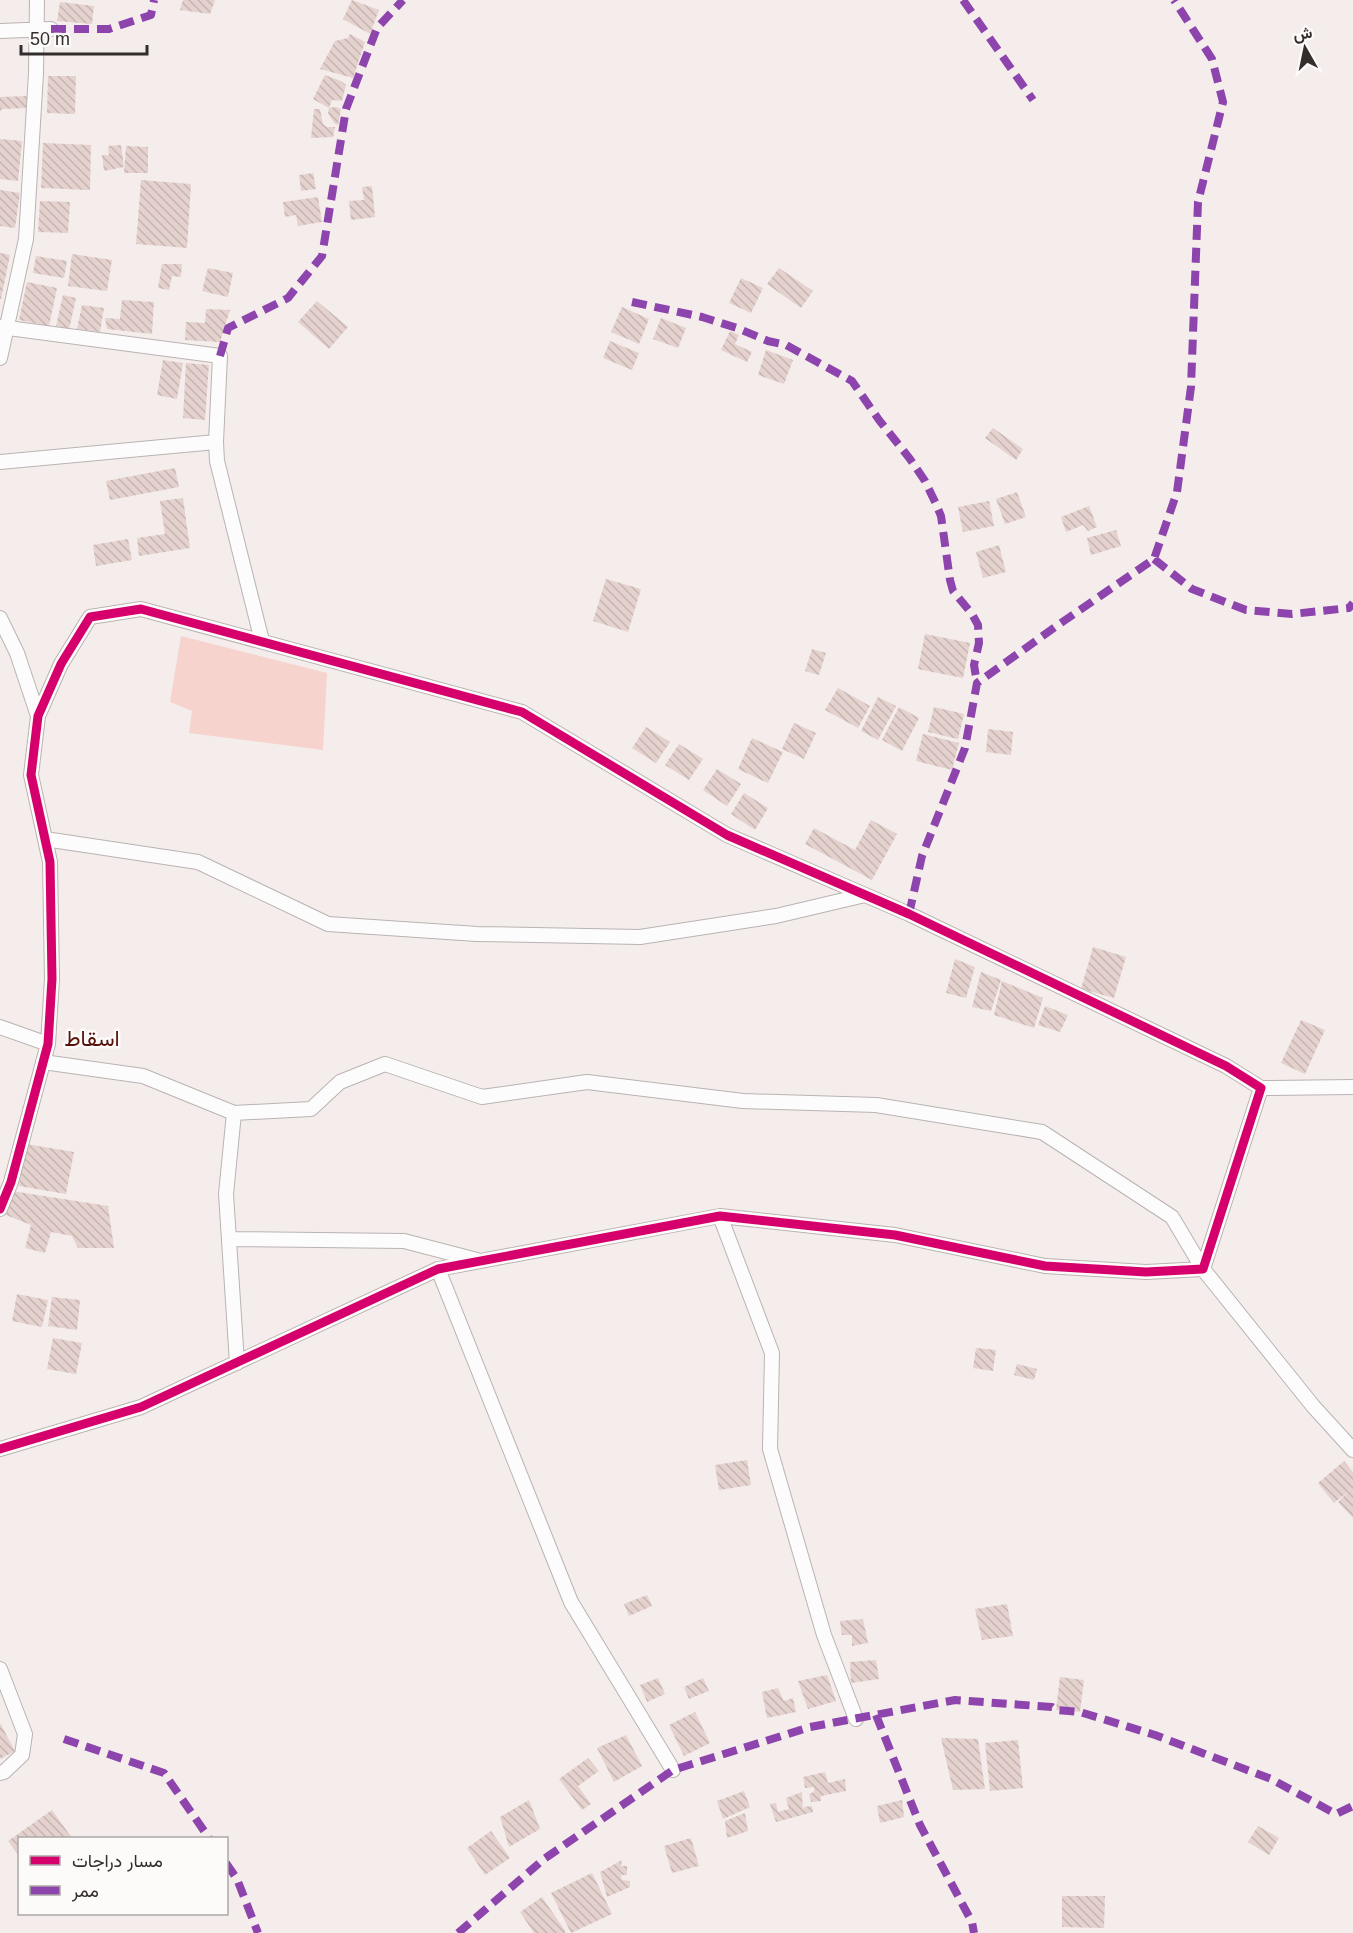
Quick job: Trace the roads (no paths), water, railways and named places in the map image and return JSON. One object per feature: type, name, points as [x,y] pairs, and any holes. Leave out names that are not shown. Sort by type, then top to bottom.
[{"type":"street","points":[[0,358],[3,327],[26,239],[36,73],[44,29],[37,0]]},
{"type":"street","points":[[0,31],[44,29]]},
{"type":"street","points":[[3,327],[220,356],[217,461],[262,641]]},
{"type":"street","points":[[0,462],[216,441]]},
{"type":"street","points":[[0,1209],[5,1181],[48,1044],[52,979],[50,862],[32,775],[38,716],[61,664],[90,617],[141,609],[522,712],[727,835],[909,914],[1226,1066],[1261,1088],[1353,1087]]},
{"type":"street","points":[[0,618],[17,653],[38,716]]},
{"type":"street","points":[[45,838],[198,862],[328,924],[454,933],[640,937],[776,916],[865,895]]},
{"type":"street","points":[[0,1027],[48,1044]]},
{"type":"street","points":[[43,1062],[143,1076],[234,1113],[311,1109],[340,1082],[385,1064],[482,1098],[587,1082],[743,1101],[876,1106],[1042,1132],[1172,1217],[1203,1269],[1313,1406],[1353,1450]]},
{"type":"street","points":[[1203,1269],[1261,1088]]},
{"type":"street","points":[[234,1113],[226,1194],[237,1363]]},
{"type":"street","points":[[0,1449],[141,1407],[438,1269],[720,1216],[895,1235],[1045,1266],[1146,1272],[1203,1269]]},
{"type":"street","points":[[720,1216],[772,1353],[770,1449],[824,1635],[856,1719]]},
{"type":"street","points":[[229,1239],[404,1241],[482,1261]]},
{"type":"street","points":[[438,1269],[571,1602],[673,1770]]},
{"type":"street","points":[[0,1669],[25,1734],[22,1755],[0,1773]]},
{"type":"district","name":"اسقاط","points":[[92,1038]]}]
